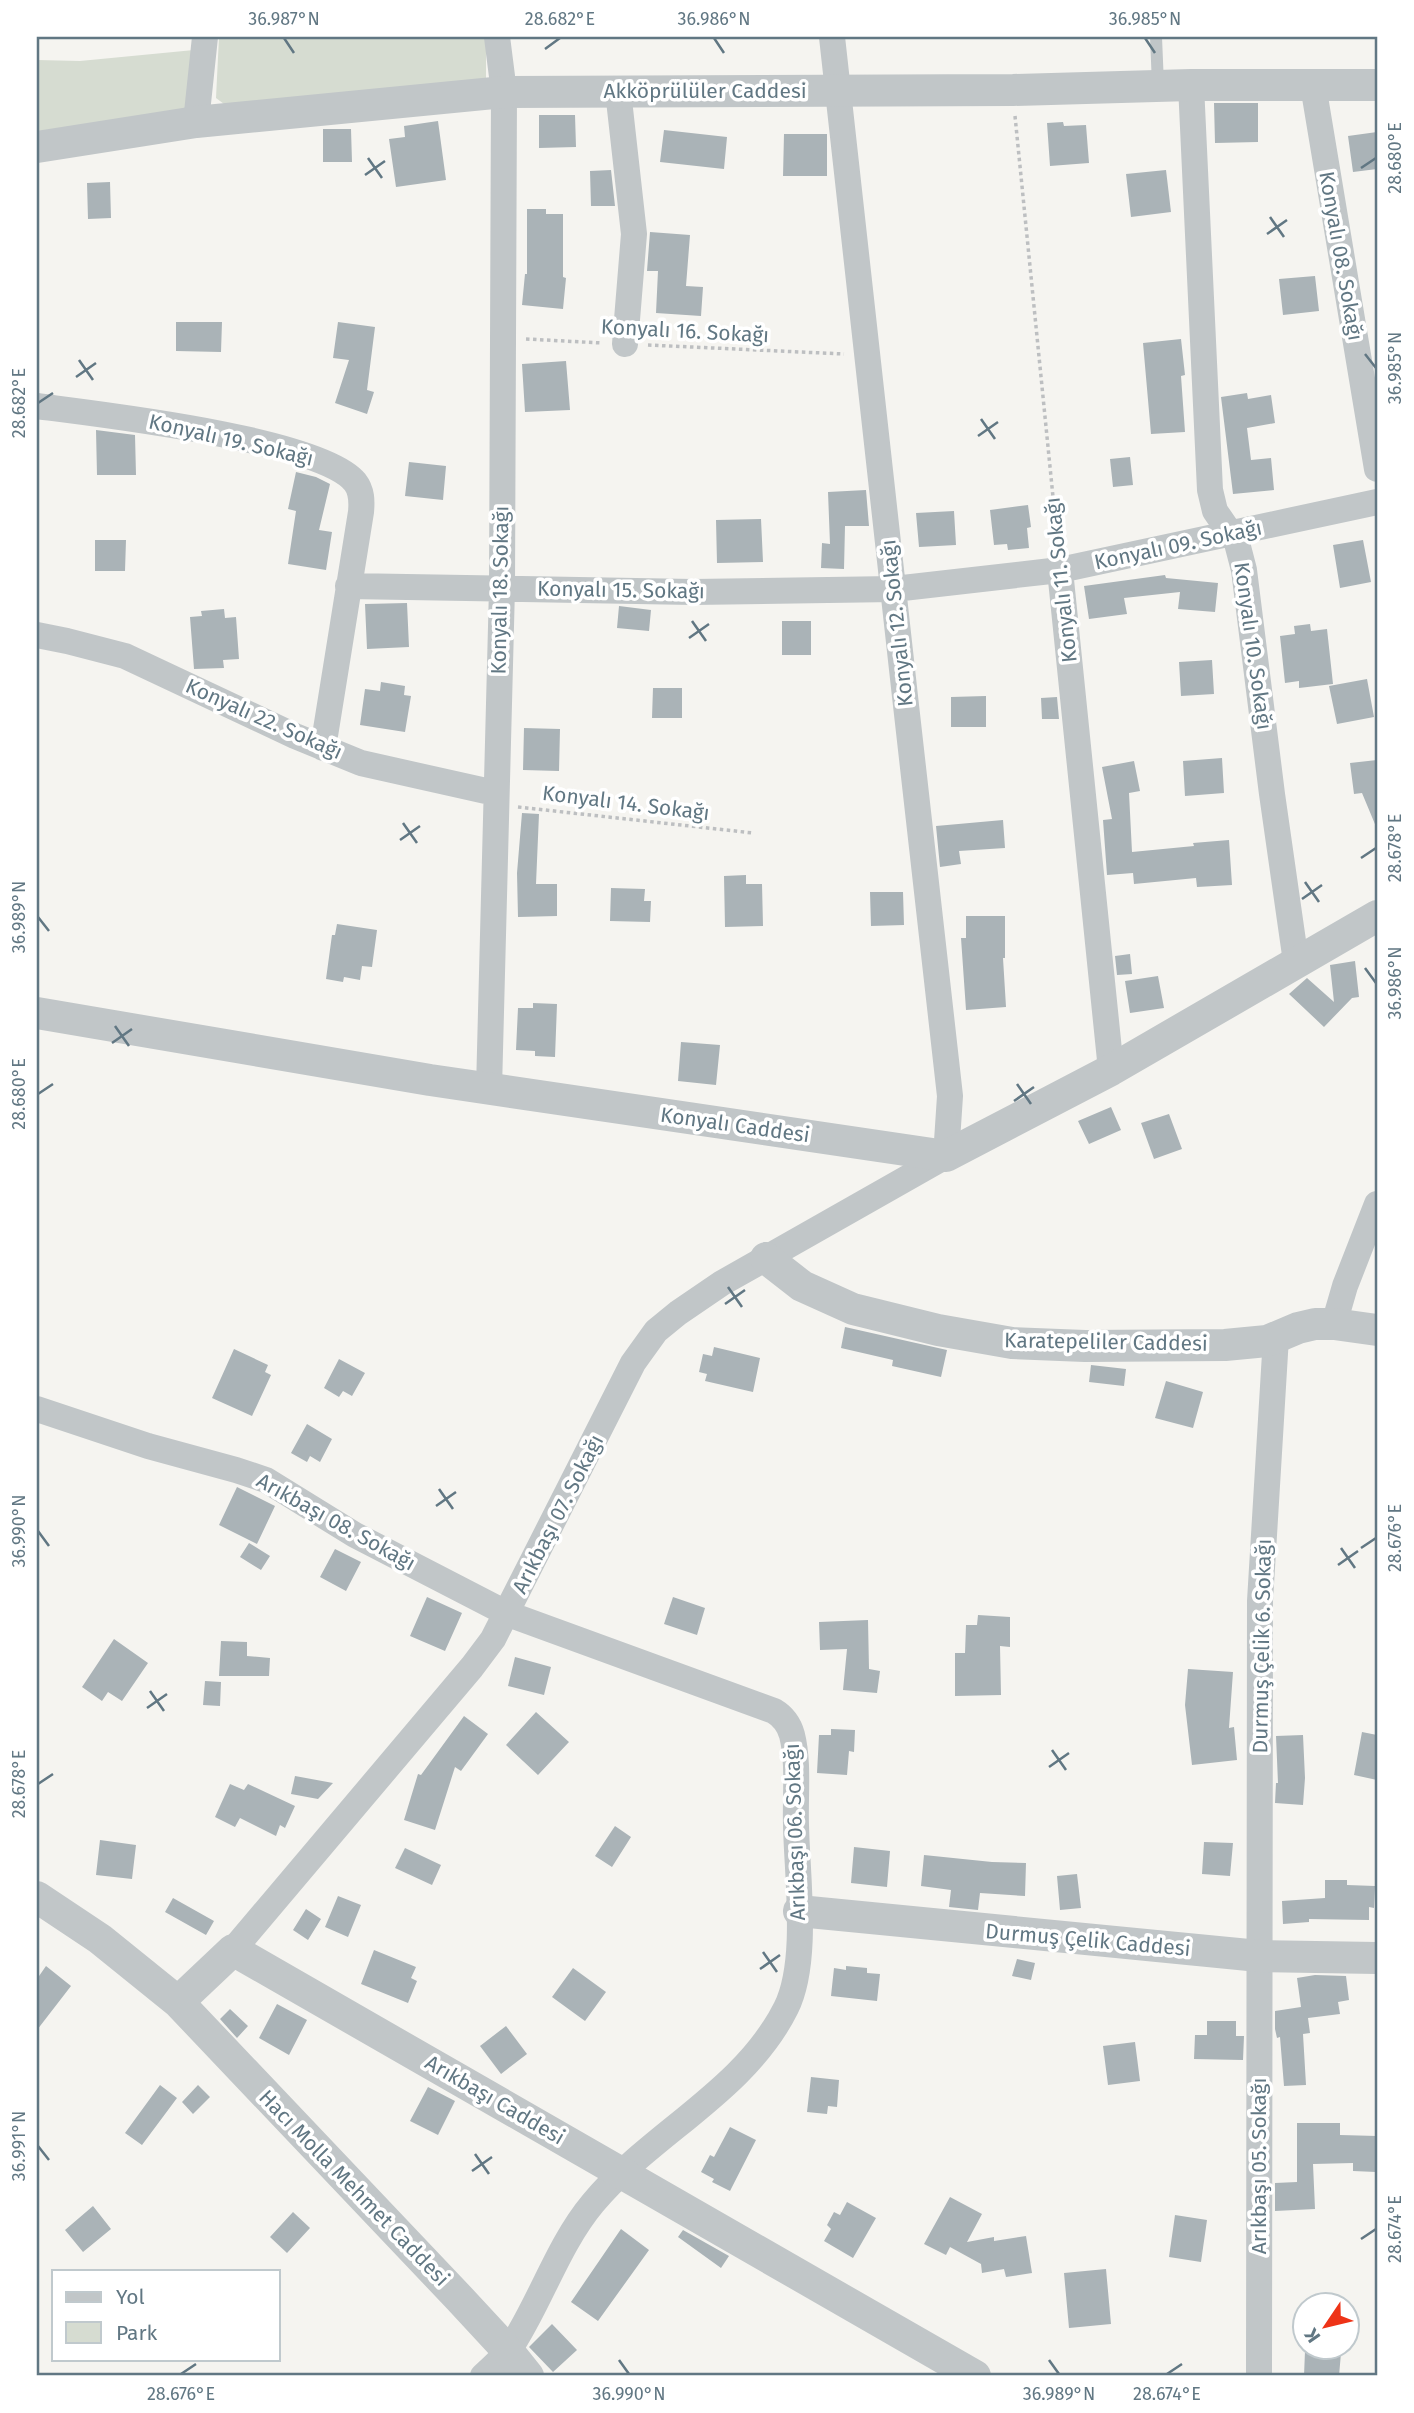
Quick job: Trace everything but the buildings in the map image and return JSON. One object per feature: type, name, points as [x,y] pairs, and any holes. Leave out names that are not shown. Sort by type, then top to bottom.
[{"type":"street","points":[[196,122],[205,37]]},
{"type":"street","name":"Konyalı 18. Sokağı","points":[[489,1089],[502,588],[504,92],[497,37]]},
{"type":"street","name":"Konyalı 12. Sokağı","points":[[832,37],[865,355],[894,589],[950,1096],[946,1156]]},
{"type":"street","name":"Konyalı 10. Sokağı","points":[[1191,85],[1210,490],[1215,511],[1237,543],[1244,570],[1296,962]]},
{"type":"street","name":"Konyalı 08. Sokağı","points":[[1313,85],[1377,469]]},
{"type":"street","name":"Akköprülüler Caddesi","points":[[37,147],[196,122],[504,92],[1377,85]]},
{"type":"street","points":[[618,91],[634,225],[625,344]]},
{"type":"street","name":"Konyalı 19. Sokağı","points":[[37,406],[124,417],[221,434],[327,462],[356,483],[362,495],[348,586]]},
{"type":"street","name":"Konyalı 09. Sokağı","points":[[894,589],[1060,570],[1377,502]]},
{"type":"street","name":"Konyalı 11. Sokağı","points":[[1060,570],[1111,1070]]},
{"type":"street","points":[[323,748],[348,586]]},
{"type":"street","name":"Konyalı 15. Sokağı","points":[[348,586],[693,592],[894,589]]},
{"type":"street","name":"Konyalı 22. Sokağı","points":[[37,635],[125,656],[323,748],[379,768],[495,799]]},
{"type":"street","points":[[946,1156],[1111,1070],[1377,916]]},
{"type":"street","name":"Konyalı Caddesi","points":[[37,1013],[489,1089],[946,1156]]},
{"type":"street","name":"Arıkbaşı 07. Sokağı","points":[[233,1950],[493,1639],[633,1363],[656,1331],[689,1305],[766,1258],[946,1156]]},
{"type":"street","points":[[1334,1324],[1345,1286],[1377,1205]]},
{"type":"street","name":"Karatepeliler Caddesi","points":[[766,1258],[802,1286],[853,1308],[1012,1343],[1085,1346],[1244,1344],[1276,1337],[1298,1328],[1334,1324],[1377,1330]]},
{"type":"street","name":"Durmuş Çelik 6. Sokağı","points":[[1259,1956],[1260,1601],[1276,1337]]},
{"type":"street","name":"Arıkbaşı 08. Sokağı","points":[[37,1409],[148,1446],[266,1480],[355,1535],[508,1614]]},
{"type":"street","name":"Arıkbaşı 06. Sokağı","points":[[483,2376],[508,2351],[591,2206],[622,2173],[729,2081],[779,2021],[794,1986],[798,1961],[799,1911],[793,1738],[783,1717],[761,1706],[508,1614]]},
{"type":"street","points":[[37,1897],[100,1939],[178,2002],[233,1950]]},
{"type":"street","name":"Durmuş Çelik Caddesi","points":[[799,1911],[1259,1956],[1377,1958]]},
{"type":"street","name":"Arıkbaşı Caddesi","points":[[233,1950],[975,2376]]},
{"type":"street","name":"Arıkbaşı 05. Sokağı","points":[[1259,1956],[1259,2376]]},
{"type":"street","name":"Hacı Molla Mehmet Caddesi","points":[[178,2002],[508,2351],[528,2376]]},
{"type":"lane","points":[[1156,37],[1158,85]]},
{"type":"path","name":"Konyalı 11. Sokağı","points":[[1013,90],[1060,570]]},
{"type":"path","name":"Konyalı 16. Sokağı","points":[[503,338],[865,355]]},
{"type":"path","name":"Konyalı 14. Sokağı","points":[[495,799],[752,833]]},
{"type":"green space","points":[[219,37],[486,37],[486,81],[228,107],[216,98]]},
{"type":"green space","points":[[194,50],[189,113],[37,134],[37,60],[80,61]]}]
